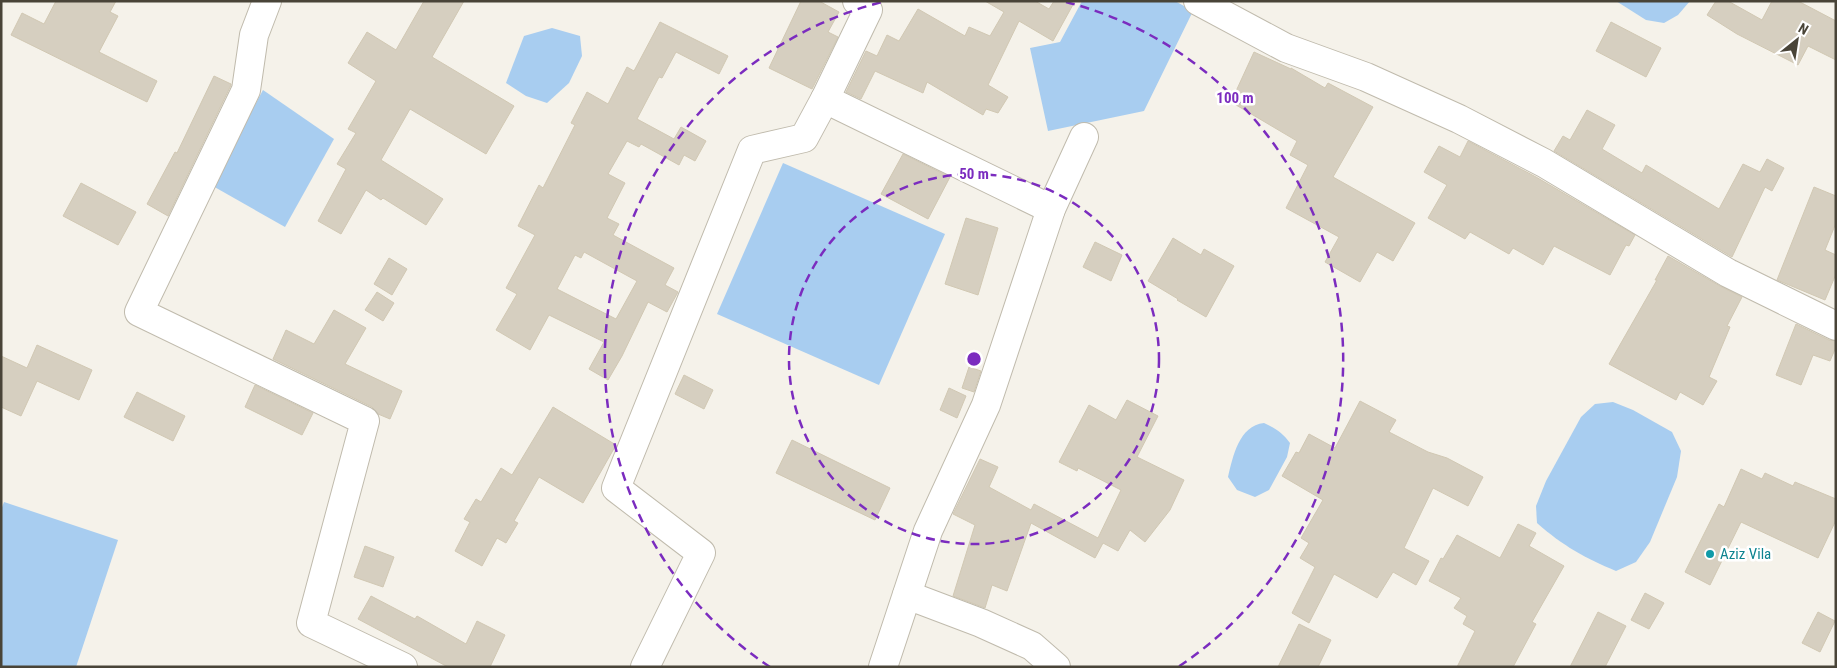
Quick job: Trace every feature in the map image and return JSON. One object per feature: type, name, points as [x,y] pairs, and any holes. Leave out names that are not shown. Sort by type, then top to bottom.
[{"type":"street","points":[[267,1],[254,35],[246,90],[139,312],[365,421],[311,624],[403,667]]},
{"type":"street","points":[[645,667],[701,552],[616,488],[752,150],[804,138],[868,10],[856,1]]},
{"type":"street","points":[[1198,1],[1286,48],[1366,77],[1459,119],[1544,163],[1728,273],[1836,326]]},
{"type":"street","points":[[825,99],[1051,209]]},
{"type":"street","points":[[883,667],[928,531],[986,405],[1051,209],[1084,137]]},
{"type":"street","points":[[907,595],[981,623],[1032,646],[1056,667]]},
{"type":"water","points":[[1082,1],[1175,1],[1193,11],[1144,111],[1048,131],[1030,48],[1060,42]]},
{"type":"water","points":[[1616,1],[1690,1],[1678,15],[1664,23],[1646,20]]},
{"type":"water","points":[[552,28],[580,36],[582,56],[569,83],[547,103],[526,96],[506,83],[524,36]]},
{"type":"water","points":[[263,90],[334,139],[285,227],[211,185]]},
{"type":"water","points":[[783,163],[945,234],[879,385],[717,314]]},
{"type":"water","points":[[1613,402],[1633,410],[1672,432],[1681,451],[1677,477],[1650,542],[1636,562],[1616,571],[1575,551],[1537,523],[1536,506],[1546,481],[1581,417],[1595,404]]},
{"type":"water","points":[[1264,423],[1285,436],[1290,443],[1287,457],[1269,490],[1255,497],[1237,490],[1228,477],[1238,443],[1255,425]]},
{"type":"water","points":[[4,502],[118,540],[76,667],[1,667],[1,510]]},
{"type":"building","points":[[56,1],[116,1],[110,12],[118,16],[99,52],[157,81],[147,102],[11,35],[22,13],[44,24]]},
{"type":"building","points":[[424,1],[464,1],[432,57],[514,106],[486,154],[410,109],[381,160],[443,199],[426,225],[383,198],[381,200],[366,190],[341,234],[318,221],[346,169],[337,164],[356,133],[348,129],[376,81],[348,63],[367,32],[396,50]]},
{"type":"building","points":[[801,1],[819,1],[839,12],[828,32],[838,37],[812,89],[769,68]]},
{"type":"building","points":[[985,1],[1035,1],[1049,9],[1054,1],[1075,1],[1053,41],[1019,21],[988,85],[1008,97],[998,113],[986,109],[983,115],[927,82],[923,93],[875,71],[861,99],[846,92],[866,51],[877,56],[887,35],[899,41],[918,9],[965,36],[969,27],[990,36],[1004,12]]},
{"type":"building","points":[[1716,1],[1728,1],[1762,20],[1772,1],[1798,1],[1836,21],[1836,60],[1808,46],[1798,65],[1737,34],[1707,15]]},
{"type":"building","points":[[660,22],[728,56],[719,74],[676,52],[662,78],[659,77],[637,119],[674,139],[681,127],[706,141],[695,161],[684,155],[679,165],[641,144],[639,147],[627,141],[608,174],[625,183],[607,218],[619,224],[613,235],[674,268],[665,285],[678,292],[667,312],[648,302],[622,356],[608,380],[589,369],[604,342],[549,315],[530,350],[496,330],[517,294],[506,288],[535,235],[518,226],[539,185],[543,188],[575,125],[571,123],[587,92],[608,104],[627,67],[634,71]],"holes":[[[584,252],[637,281],[616,319],[557,289],[575,255],[581,258]]]},
{"type":"building","points":[[1611,22],[1661,48],[1646,77],[1596,51]]},
{"type":"building","points":[[1254,52],[1291,68],[1325,88],[1328,83],[1373,107],[1333,177],[1415,223],[1393,261],[1377,252],[1360,282],[1325,262],[1339,237],[1286,208],[1308,165],[1290,155],[1297,141],[1231,102]]},
{"type":"building","points":[[214,76],[231,85],[168,216],[147,204],[175,152],[177,153]]},
{"type":"building","points":[[1587,110],[1615,125],[1602,149],[1642,173],[1646,165],[1719,209],[1743,164],[1760,172],[1767,159],[1784,168],[1772,191],[1765,187],[1732,257],[1554,151],[1563,136],[1570,140]]},
{"type":"building","points":[[1468,141],[1536,177],[1635,235],[1629,246],[1626,245],[1610,275],[1554,246],[1543,265],[1513,248],[1509,254],[1470,232],[1465,239],[1428,218],[1447,185],[1424,172],[1439,146],[1460,157]]},
{"type":"building","points":[[903,154],[950,177],[928,219],[881,194]]},
{"type":"building","points":[[81,183],[136,212],[118,245],[63,216]]},
{"type":"building","points":[[1814,187],[1836,196],[1836,223],[1825,250],[1836,255],[1836,274],[1825,300],[1777,280]]},
{"type":"building","points":[[966,218],[998,228],[978,295],[945,284]]},
{"type":"building","points":[[1173,238],[1201,255],[1204,249],[1234,266],[1206,317],[1148,281]]},
{"type":"building","points":[[1095,242],[1122,255],[1111,281],[1083,267]]},
{"type":"building","points":[[1668,256],[1742,297],[1727,326],[1730,327],[1709,377],[1717,381],[1703,405],[1680,392],[1676,400],[1609,364],[1657,280],[1655,280]]},
{"type":"building","points":[[389,258],[407,269],[392,295],[374,284]]},
{"type":"building","points":[[377,292],[394,303],[383,321],[365,310]]},
{"type":"building","points":[[334,310],[366,328],[345,364],[402,391],[390,419],[378,414],[372,407],[273,359],[286,330],[314,344]]},
{"type":"building","points":[[1796,324],[1829,340],[1836,341],[1836,347],[1830,361],[1813,355],[1801,385],[1776,375]]},
{"type":"building","points":[[37,345],[92,370],[79,400],[37,381],[21,416],[1,407],[1,356],[27,368]]},
{"type":"building","points":[[969,367],[981,371],[974,392],[962,388]]},
{"type":"building","points":[[684,375],[713,390],[704,409],[675,394]]},
{"type":"building","points":[[255,385],[313,413],[302,435],[245,407]]},
{"type":"building","points":[[949,388],[966,396],[957,418],[940,410]]},
{"type":"building","points":[[137,392],[185,416],[173,441],[124,417]]},
{"type":"building","points":[[1127,400],[1158,416],[1137,457],[1184,480],[1170,510],[1145,542],[1130,530],[1118,551],[1103,543],[1095,558],[1031,523],[1007,591],[992,585],[985,608],[953,596],[975,525],[953,514],[980,459],[998,467],[989,487],[1031,510],[1034,504],[1098,538],[1121,490],[1078,468],[1077,471],[1059,462],[1089,405],[1116,420]]},
{"type":"building","points":[[1360,401],[1396,420],[1389,432],[1428,452],[1447,458],[1483,477],[1468,506],[1433,488],[1404,548],[1429,561],[1416,585],[1393,572],[1377,598],[1334,574],[1309,623],[1292,613],[1315,567],[1300,558],[1309,543],[1301,538],[1323,500],[1282,476],[1296,452],[1299,453],[1309,434],[1335,448]]},
{"type":"building","points":[[553,407],[616,445],[583,503],[539,477],[514,521],[518,523],[506,543],[497,538],[482,566],[455,551],[470,522],[464,519],[476,499],[481,502],[501,468],[512,475]]},
{"type":"building","points":[[792,440],[890,488],[875,520],[776,473]]},
{"type":"building","points":[[1741,469],[1762,479],[1765,473],[1793,486],[1795,482],[1836,499],[1836,520],[1818,558],[1741,522],[1710,585],[1685,572],[1719,504],[1724,507]]},
{"type":"building","points":[[1518,524],[1536,533],[1529,546],[1564,566],[1532,622],[1536,624],[1513,667],[1457,667],[1475,631],[1463,624],[1467,616],[1454,608],[1461,598],[1429,581],[1441,558],[1443,559],[1457,535],[1500,558]]},
{"type":"building","points":[[365,546],[394,557],[383,587],[354,577]]},
{"type":"building","points":[[1645,593],[1664,603],[1649,629],[1631,620]]},
{"type":"building","points":[[371,596],[415,619],[417,616],[466,644],[477,621],[505,635],[490,667],[448,667],[358,619]]},
{"type":"building","points":[[1598,612],[1626,626],[1605,667],[1570,667]]},
{"type":"building","points":[[1818,612],[1835,621],[1820,652],[1802,643]]},
{"type":"building","points":[[1299,624],[1331,640],[1318,667],[1278,667]]},
{"type":"place","name":"Aziz Vila","points":[[1710,554]]}]
